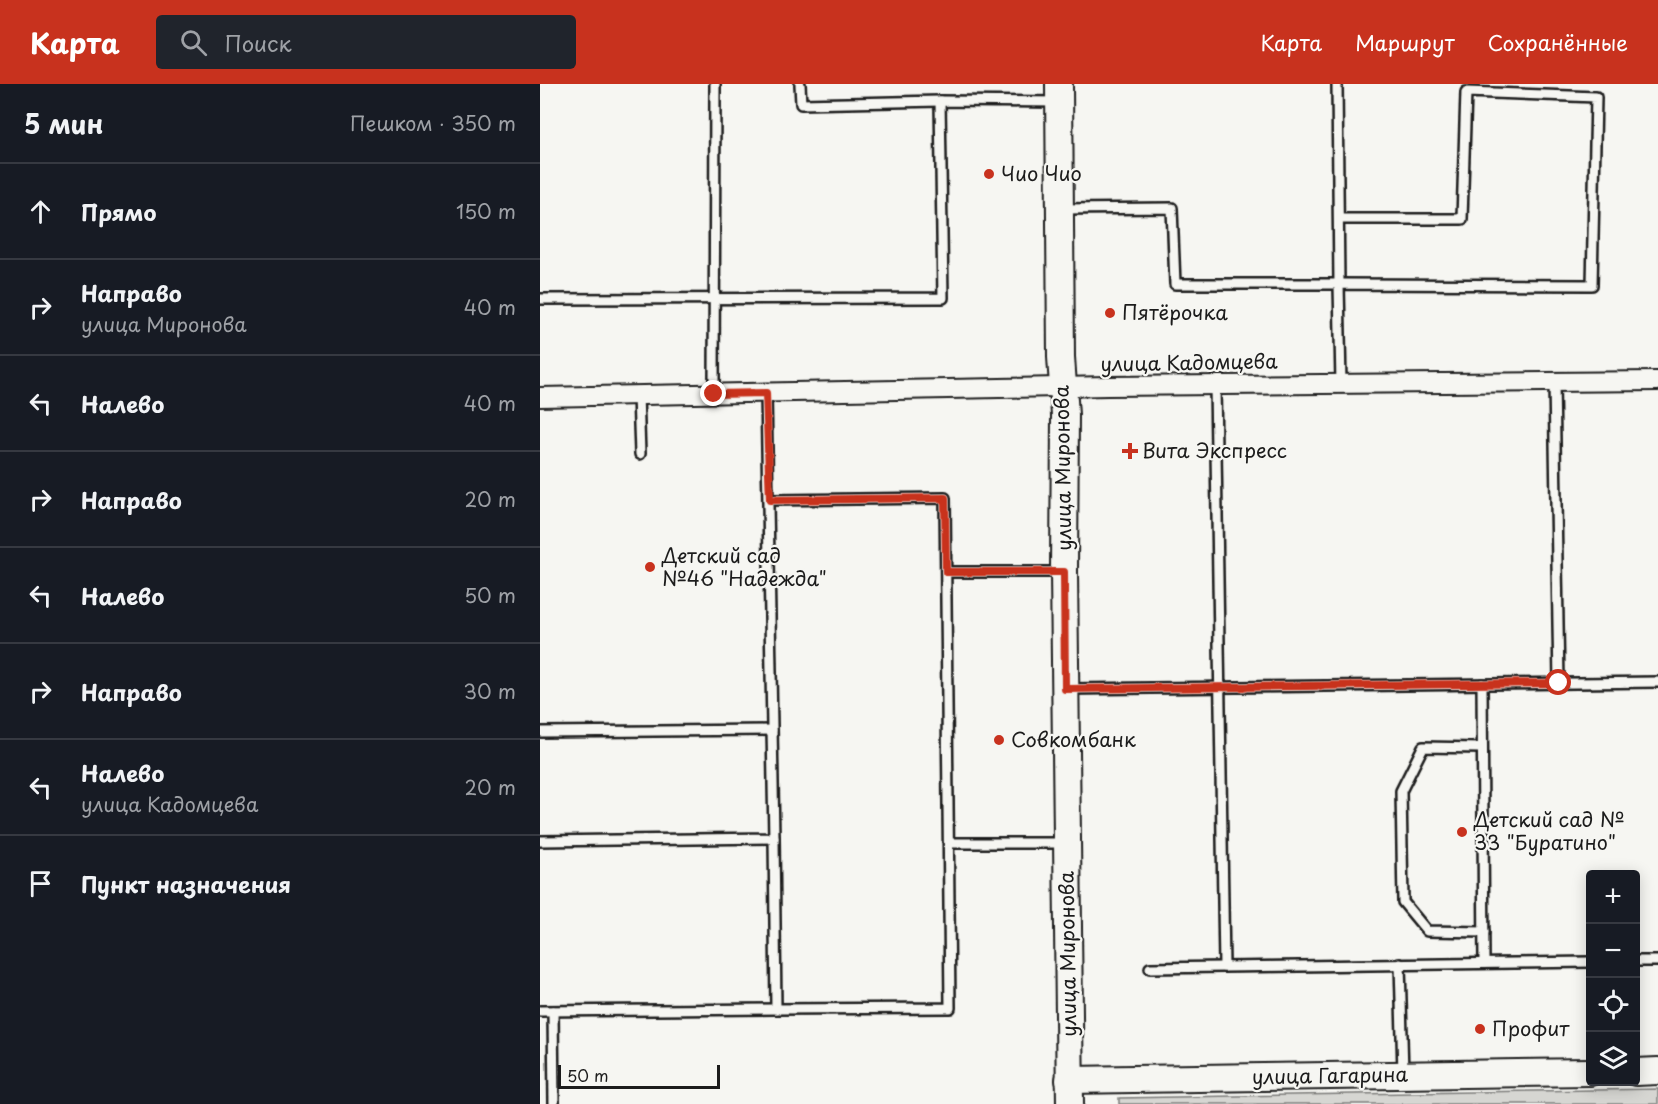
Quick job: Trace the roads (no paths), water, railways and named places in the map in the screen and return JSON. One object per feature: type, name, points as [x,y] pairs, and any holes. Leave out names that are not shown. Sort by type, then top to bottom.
[{"type":"main road","name":"улица Миронова","points":[[1059,93],[1062,387],[1065,415],[1064,572],[1069,1092]]},
{"type":"main road","points":[[1640,1072],[1658,1071]]},
{"type":"main road","name":"улица Гагарина","points":[[1069,1092],[1403,1075],[1586,1072]]},
{"type":"street","name":"улица Кадомцева","points":[[540,397],[1062,387],[1658,381]]},
{"type":"lane","points":[[714,394],[716,84]]},
{"type":"lane","points":[[800,84],[801,104],[940,101],[1059,93]]},
{"type":"lane","points":[[1337,84],[1341,384]]},
{"type":"lane","points":[[1060,210],[1172,208],[1175,284],[1592,285],[1596,97],[1466,88],[1462,219],[1339,219]]},
{"type":"lane","points":[[540,299],[943,298],[940,101]]},
{"type":"lane","points":[[1554,382],[1559,683]]},
{"type":"lane","points":[[1215,385],[1224,967]]},
{"type":"lane","points":[[766,393],[770,500],[776,1009]]},
{"type":"lane","points":[[638,395],[640,454]]},
{"type":"lane","points":[[540,1011],[950,1008],[945,498],[770,500]]},
{"type":"lane","points":[[946,572],[1064,572]]},
{"type":"lane","points":[[1065,689],[1658,682]]},
{"type":"lane","points":[[1482,684],[1484,963]]},
{"type":"lane","points":[[540,732],[772,730]]},
{"type":"lane","points":[[1481,748],[1423,747],[1401,792],[1403,902],[1427,932],[1484,932]]},
{"type":"lane","points":[[540,841],[774,838]]},
{"type":"lane","points":[[949,843],[1067,843]]},
{"type":"lane","points":[[1640,961],[1658,961]]},
{"type":"lane","points":[[1150,968],[1586,962]]},
{"type":"lane","points":[[1400,964],[1403,1075]]},
{"type":"lane","points":[[553,1011],[554,1104]]},
{"type":"place","name":"Чио Чио","points":[[989,174]]},
{"type":"place","name":"Пятёрочка","points":[[1110,313]]},
{"type":"place","name":"Вита Экспресс","points":[[1130,451]]},
{"type":"place","name":"Детский сад №46 \"Надежда\"","points":[[650,567]]},
{"type":"place","name":"Совкомбанк","points":[[999,740]]},
{"type":"place","name":"Детский сад № 33 \"Буратино\"","points":[[1462,832]]},
{"type":"place","name":"Профит","points":[[1480,1029]]}]
